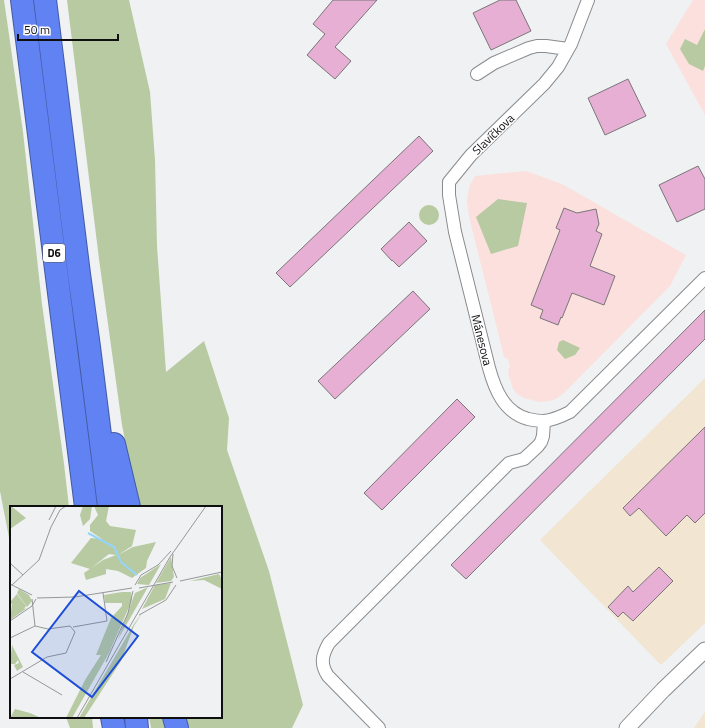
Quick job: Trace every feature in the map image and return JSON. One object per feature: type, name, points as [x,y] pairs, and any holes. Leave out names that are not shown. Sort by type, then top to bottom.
[{"type":"highway","name":"D6","points":[[22,0],[86,506]]},
{"type":"highway","name":"D6","points":[[46,0],[109,506]]},
{"type":"highway","points":[[89,347],[128,506]]},
{"type":"highway","points":[[112,718],[114,728]]},
{"type":"highway","points":[[136,718],[137,728]]},
{"type":"highway","points":[[174,718],[177,728]]},
{"type":"street","name":"Slavíčkova","points":[[455,232],[449,195],[449,182],[471,155],[544,84],[558,67],[568,49],[588,0]]},
{"type":"street","points":[[477,74],[494,63],[537,46],[568,49]]},
{"type":"street","name":"Mánesova","points":[[455,232],[489,368],[498,394],[509,408],[521,417],[534,420],[544,421],[557,418],[570,412],[705,278]]},
{"type":"street","points":[[379,728],[328,676],[324,670],[322,662],[325,650],[329,643],[509,463],[524,459],[538,446],[543,436],[544,421]]},
{"type":"street","points":[[627,728],[663,690],[705,650]]},
{"type":"shaded area","points":[[693,0],[705,0],[705,115],[666,44]]},
{"type":"shaded area","points":[[526,171],[562,184],[686,255],[670,286],[564,393],[556,399],[540,402],[524,398],[517,394],[513,389],[508,370],[510,366],[508,359],[504,357],[469,217],[467,200],[470,185],[475,176]]},
{"type":"shaded area","points":[[705,378],[705,623],[661,665],[540,540]]},
{"type":"shaded area","points":[[705,712],[705,728],[694,728]]},
{"type":"green space","points":[[0,0],[4,0],[23,132],[42,304],[69,506],[10,506],[10,543],[0,491]]},
{"type":"green space","points":[[67,0],[129,0],[150,92],[155,160],[157,246],[166,372],[204,341],[229,418],[227,450],[269,571],[303,705],[292,728],[183,728],[180,718],[222,718],[222,506],[138,506],[122,425],[99,259]]},
{"type":"green space","points":[[705,29],[705,66],[703,71],[689,64],[680,49],[685,39],[697,45]]},
{"type":"green space","points":[[498,199],[527,203],[518,246],[491,254],[476,217]]},
{"type":"green space","points":[[429,205],[436,208],[439,215],[436,222],[429,225],[422,222],[419,215],[422,208]]},
{"type":"green space","points":[[563,340],[580,348],[575,355],[565,359],[557,350],[559,342]]},
{"type":"green space","points":[[66,718],[92,718],[93,728],[70,728]]},
{"type":"green space","points":[[149,718],[168,718],[170,728],[151,728]]},
{"type":"building","points":[[333,0],[377,0],[335,47],[351,61],[335,79],[307,55],[325,34],[313,24]]},
{"type":"building","points":[[500,0],[516,0],[531,31],[491,50],[473,13]]},
{"type":"building","points":[[628,79],[646,116],[605,135],[588,98]]},
{"type":"building","points":[[419,136],[433,151],[290,287],[276,273]]},
{"type":"building","points":[[698,166],[705,179],[705,209],[677,222],[659,185]]},
{"type":"building","points":[[564,208],[577,213],[596,209],[599,224],[596,231],[602,234],[590,266],[615,276],[604,305],[572,293],[558,325],[540,318],[543,310],[531,305],[560,230],[556,228]]},
{"type":"building","points":[[409,222],[427,241],[399,267],[381,249]]},
{"type":"building","points":[[413,291],[430,309],[335,399],[318,381]]},
{"type":"building","points":[[705,310],[705,339],[466,579],[451,565]]},
{"type":"building","points":[[457,399],[475,417],[382,510],[364,493]]},
{"type":"building","points":[[705,427],[705,513],[695,523],[687,515],[666,536],[639,508],[630,516],[623,508]]},
{"type":"building","points":[[659,567],[673,581],[633,621],[623,612],[618,617],[608,607],[628,586],[633,592]]}]
